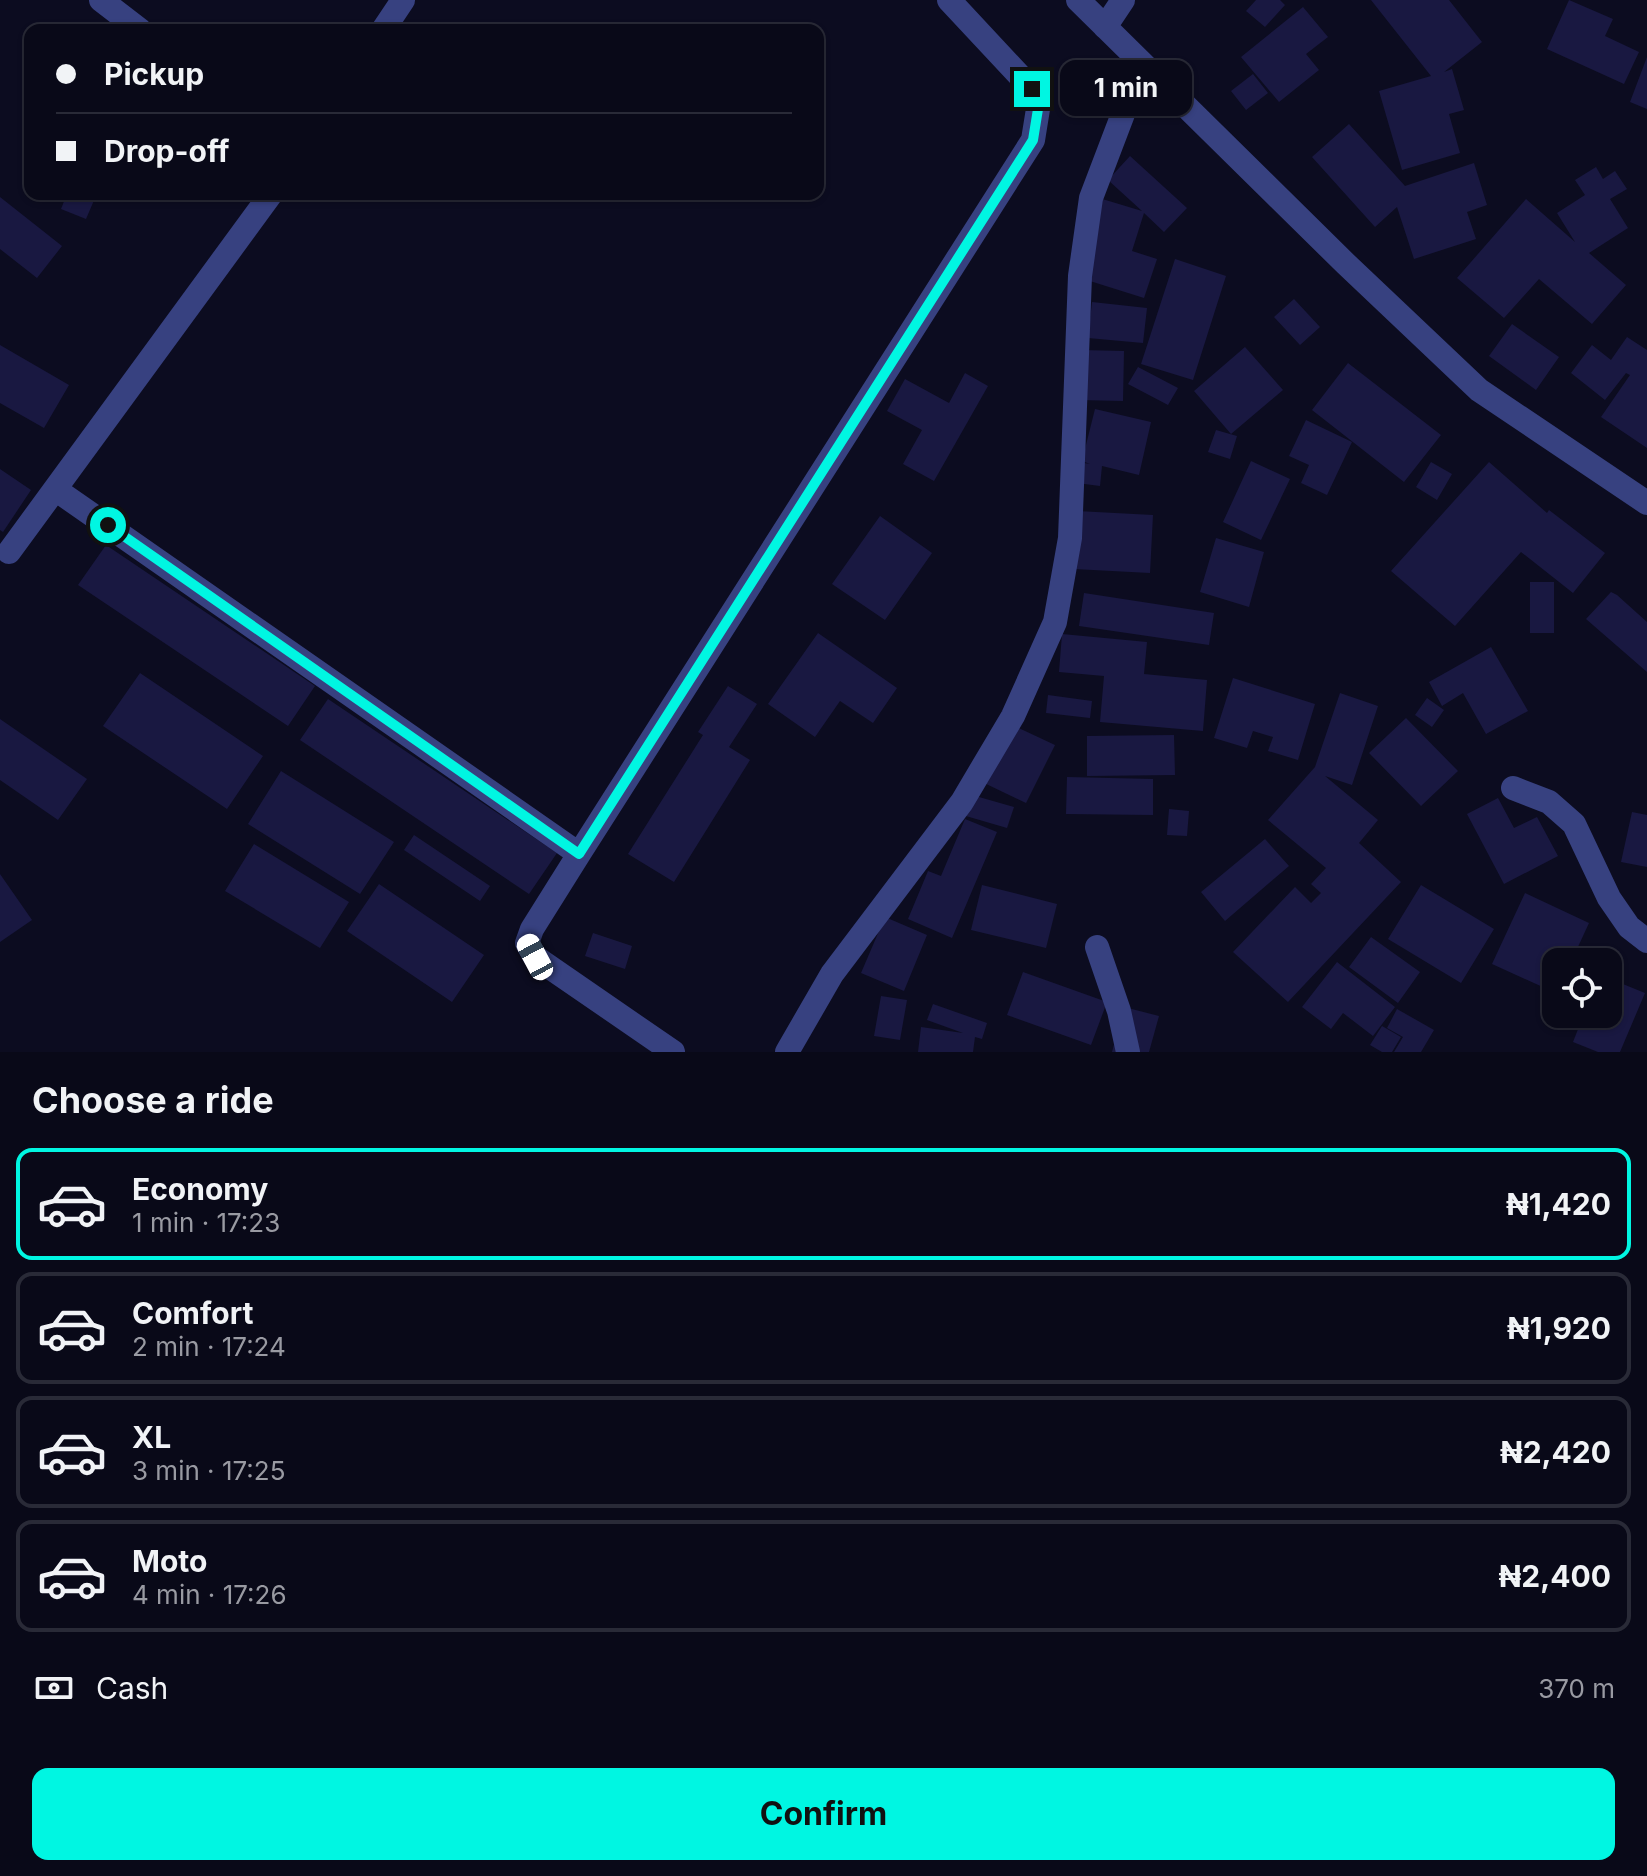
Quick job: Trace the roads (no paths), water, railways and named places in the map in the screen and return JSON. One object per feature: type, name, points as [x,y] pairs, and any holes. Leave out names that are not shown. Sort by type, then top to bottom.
[{"type":"street","points":[[101,0],[132,24]]},
{"type":"street","points":[[387,24],[403,0]]},
{"type":"street","points":[[673,1052],[535,957],[527,943],[532,929],[579,854],[1033,140],[1038,109],[1032,89],[949,0]]},
{"type":"street","points":[[1078,0],[1346,264],[1479,390],[1647,503]]},
{"type":"street","points":[[1105,27],[1123,0]]},
{"type":"street","points":[[787,1052],[832,974],[962,802],[1013,716],[1055,622],[1070,538],[1080,276],[1091,198],[1142,64]]},
{"type":"street","points":[[9,552],[267,200]]},
{"type":"street","points":[[55,489],[579,854]]},
{"type":"street","points":[[1513,788],[1549,802],[1574,824],[1609,898],[1629,927],[1647,941]]},
{"type":"street","points":[[1097,947],[1119,1011],[1128,1052]]}]
